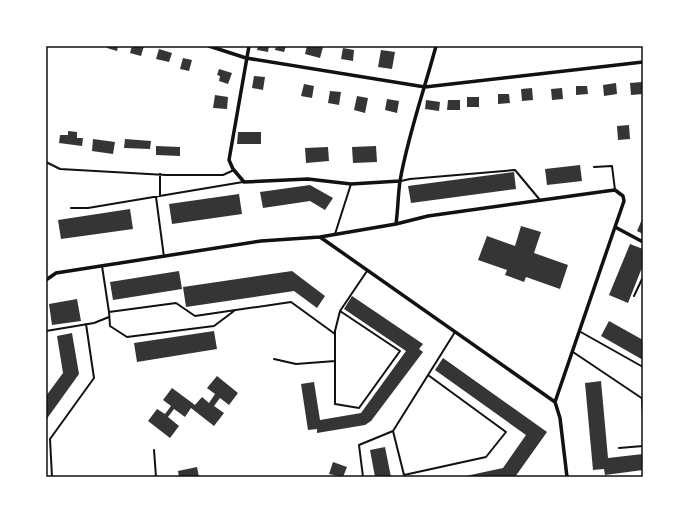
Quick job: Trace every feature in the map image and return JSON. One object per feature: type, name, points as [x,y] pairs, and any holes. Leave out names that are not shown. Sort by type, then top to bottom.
[{"type":"street","points":[[209,46],[246,58],[425,87],[643,62]]},
{"type":"street","points":[[249,46],[229,160],[234,170],[244,182],[308,179],[351,184],[400,181]]},
{"type":"street","points":[[396,224],[400,181],[419,101],[425,87],[436,46]]},
{"type":"street","points":[[46,280],[56,274],[164,256],[261,241],[320,237],[396,224],[428,216],[615,190],[623,196],[624,201],[555,402],[560,418],[567,477]]},
{"type":"street","points":[[615,227],[643,242]]},
{"type":"street","points":[[320,237],[555,402]]},
{"type":"lane","points":[[46,162],[60,169],[160,174],[223,175],[234,170]]},
{"type":"lane","points":[[594,167],[612,166],[615,190]]},
{"type":"lane","points":[[400,181],[410,178],[515,170],[540,200]]},
{"type":"lane","points":[[160,174],[160,196]]},
{"type":"lane","points":[[71,208],[88,208],[244,182]]},
{"type":"lane","points":[[335,234],[351,184]]},
{"type":"lane","points":[[156,197],[164,256]]},
{"type":"lane","points":[[102,266],[110,326],[126,337],[214,326],[235,310]]},
{"type":"lane","points":[[340,311],[400,351],[359,408],[335,404],[335,334],[340,311],[367,270]]},
{"type":"lane","points":[[634,296],[643,277]]},
{"type":"lane","points":[[109,312],[176,302],[195,316],[291,302],[335,334]]},
{"type":"lane","points":[[46,331],[86,324],[109,317]]},
{"type":"lane","points":[[52,477],[50,439],[94,378],[86,324]]},
{"type":"lane","points":[[579,331],[643,366]]},
{"type":"lane","points":[[364,477],[359,445],[392,431],[455,332]]},
{"type":"lane","points":[[572,351],[642,399],[643,418]]},
{"type":"lane","points":[[274,359],[296,364],[335,361]]},
{"type":"lane","points":[[392,431],[404,475],[486,457],[506,432],[428,375]]},
{"type":"lane","points":[[619,448],[643,446]]},
{"type":"lane","points":[[154,450],[156,477]]},
{"type":"building","points":[[107,46],[118,46],[117,51],[107,48]]},
{"type":"building","points":[[132,46],[144,46],[141,56],[130,53]]},
{"type":"building","points":[[258,46],[269,46],[268,52],[257,50]]},
{"type":"building","points":[[276,46],[286,46],[284,52],[275,50]]},
{"type":"building","points":[[307,46],[323,47],[320,58],[305,54]]},
{"type":"building","points":[[343,48],[354,50],[353,61],[341,59]]},
{"type":"building","points":[[159,49],[172,53],[169,62],[156,59]]},
{"type":"building","points":[[381,50],[395,52],[392,69],[378,67]]},
{"type":"building","points":[[183,58],[192,60],[189,71],[180,69]]},
{"type":"building","points":[[219,69],[232,73],[228,84],[219,81],[220,76],[217,75]]},
{"type":"building","points":[[254,76],[265,77],[263,90],[252,88]]},
{"type":"building","points":[[642,82],[643,94],[631,95],[630,83]]},
{"type":"building","points":[[616,83],[617,94],[604,96],[603,85]]},
{"type":"building","points":[[304,84],[314,86],[312,98],[301,96]]},
{"type":"building","points":[[576,86],[587,86],[588,94],[576,95]]},
{"type":"building","points":[[532,88],[533,100],[522,101],[521,89]]},
{"type":"building","points":[[562,88],[563,99],[552,100],[551,89]]},
{"type":"building","points":[[330,91],[341,92],[339,105],[328,103]]},
{"type":"building","points":[[498,94],[509,94],[510,103],[498,104]]},
{"type":"building","points":[[215,95],[228,97],[227,109],[213,108]]},
{"type":"building","points":[[357,96],[368,98],[365,113],[354,110]]},
{"type":"building","points":[[467,97],[479,97],[479,107],[467,107]]},
{"type":"building","points":[[387,99],[399,101],[397,113],[385,110]]},
{"type":"building","points":[[426,100],[440,102],[439,111],[425,109]]},
{"type":"building","points":[[448,100],[460,100],[460,110],[447,110]]},
{"type":"building","points":[[629,125],[630,139],[618,140],[617,126]]},
{"type":"building","points":[[68,131],[77,132],[77,138],[83,138],[82,146],[59,143],[60,135],[68,135]]},
{"type":"building","points":[[238,132],[261,132],[261,144],[237,144]]},
{"type":"building","points":[[93,139],[115,142],[113,154],[92,151]]},
{"type":"building","points":[[125,139],[151,141],[150,149],[124,148]]},
{"type":"building","points":[[156,146],[180,147],[180,156],[156,155]]},
{"type":"building","points":[[376,146],[377,162],[353,163],[352,147]]},
{"type":"building","points":[[328,147],[329,161],[306,163],[305,148]]},
{"type":"building","points":[[580,165],[582,181],[547,185],[545,169]]},
{"type":"building","points":[[514,172],[516,189],[411,203],[408,186]]},
{"type":"building","points":[[310,185],[333,198],[325,210],[310,201],[263,208],[260,192]]},
{"type":"building","points":[[239,194],[242,214],[172,224],[169,204]]},
{"type":"building","points":[[130,209],[133,229],[61,239],[58,220]]},
{"type":"building","points":[[643,217],[643,234],[637,231]]},
{"type":"building","points":[[521,226],[541,232],[534,253],[568,265],[560,289],[526,277],[524,282],[505,275],[507,270],[478,260],[487,236],[515,246]]},
{"type":"building","points":[[630,244],[643,249],[643,265],[628,303],[609,295]]},
{"type":"building","points":[[179,271],[182,289],[113,300],[110,282]]},
{"type":"building","points":[[292,271],[325,296],[317,308],[294,291],[186,307],[183,287]]},
{"type":"building","points":[[352,296],[423,344],[419,349],[423,352],[371,421],[365,425],[317,433],[317,429],[308,430],[301,384],[314,382],[320,420],[361,413],[406,351],[344,309]]},
{"type":"building","points":[[77,299],[81,321],[52,325],[49,304]]},
{"type":"building","points":[[609,321],[643,340],[643,360],[601,336]]},
{"type":"building","points":[[214,331],[217,349],[137,362],[134,343]]},
{"type":"building","points":[[72,333],[79,374],[46,420],[46,396],[63,373],[57,336]]},
{"type":"building","points":[[443,358],[547,432],[515,477],[461,477],[503,468],[526,435],[435,370]]},
{"type":"building","points":[[217,376],[238,393],[229,405],[220,398],[214,406],[224,413],[214,426],[191,408],[185,417],[174,409],[168,417],[179,426],[170,438],[148,421],[157,409],[165,414],[171,406],[163,400],[172,388],[195,405],[202,397],[209,403],[215,394],[207,388]]},
{"type":"building","points":[[601,381],[608,458],[643,454],[643,470],[605,475],[604,469],[593,470],[585,383]]},
{"type":"building","points":[[385,447],[391,477],[375,477],[370,450]]},
{"type":"building","points":[[333,462],[347,467],[343,477],[329,474]]},
{"type":"building","points":[[197,467],[199,477],[179,477],[178,471]]}]
